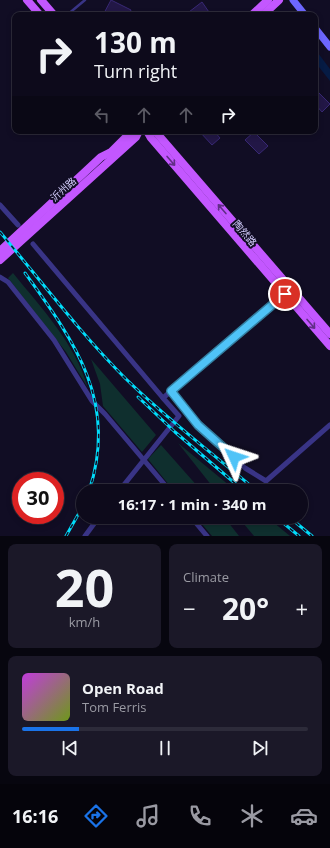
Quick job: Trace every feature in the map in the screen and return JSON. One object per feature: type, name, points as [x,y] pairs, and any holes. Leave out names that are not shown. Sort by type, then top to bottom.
[{"type":"main road","points":[[27,0],[37,12]]},
{"type":"main road","points":[[41,0],[51,12]]},
{"type":"main road","points":[[255,12],[268,0]]},
{"type":"main road","points":[[266,12],[279,0]]},
{"type":"main road","name":"沂州路","points":[[0,260],[111,156],[129,134]]},
{"type":"main road","name":"沂州路","points":[[0,256],[111,156],[136,137],[138,134]]},
{"type":"main road","name":"陶然路","points":[[149,134],[330,346]]},
{"type":"main road","name":"陶然路","points":[[158,134],[330,334]]},
{"type":"main road","points":[[0,251],[101,157],[111,156]]},
{"type":"main road","points":[[0,266],[106,167],[111,156]]},
{"type":"main road","points":[[259,264],[280,283],[279,276]]},
{"type":"main road","points":[[296,306],[295,299],[312,314]]},
{"type":"street","points":[[293,0],[303,12]]},
{"type":"street","points":[[318,32],[330,47]]},
{"type":"street","points":[[0,206],[18,225]]},
{"type":"street","points":[[33,244],[179,416],[125,484]]},
{"type":"street","points":[[0,277],[8,282],[54,340],[92,401],[164,484]]},
{"type":"street","points":[[163,398],[285,294]]},
{"type":"street","points":[[171,391],[198,425],[245,468],[266,481],[330,425]]},
{"type":"street","points":[[85,536],[94,524]]},
{"type":"street","points":[[197,524],[207,536]]},
{"type":"lane","points":[[71,12],[85,0]]},
{"type":"green space","points":[[13,273],[46,313],[66,341],[75,356],[88,388],[66,352],[8,278]]},
{"type":"green space","points":[[91,359],[156,435],[142,452],[103,406],[100,384]]},
{"type":"green space","points":[[178,443],[228,484],[210,484]]},
{"type":"green space","points":[[161,445],[196,484],[168,484],[148,459]]},
{"type":"green space","points":[[202,524],[230,524],[239,536],[212,536]]},
{"type":"green space","points":[[244,524],[275,524],[290,536],[254,536]]},
{"type":"water","points":[[318,53],[330,69],[330,81],[318,66]]},
{"type":"building","points":[[111,0],[131,10],[130,12],[105,12]]},
{"type":"building","points":[[202,2],[209,12],[189,12]]},
{"type":"building","points":[[318,92],[330,104],[322,112],[318,107]]},
{"type":"building","points":[[202,134],[217,134],[220,138],[212,145]]},
{"type":"building","points":[[252,134],[256,134],[268,146],[259,154],[245,140]]},
{"type":"railway","points":[[0,232],[77,326],[109,362],[174,422],[249,484]]},
{"type":"railway","points":[[25,273],[60,323],[75,348],[87,374],[95,401],[99,429],[97,459],[91,484]]},
{"type":"railway","points":[[138,397],[175,432],[236,484]]},
{"type":"railway","points":[[66,536],[76,518]]},
{"type":"railway","points":[[284,524],[299,536]]},
{"type":"railway","points":[[297,524],[312,536]]},
{"type":"route","points":[[234,457],[198,425],[171,391],[285,294]]}]
